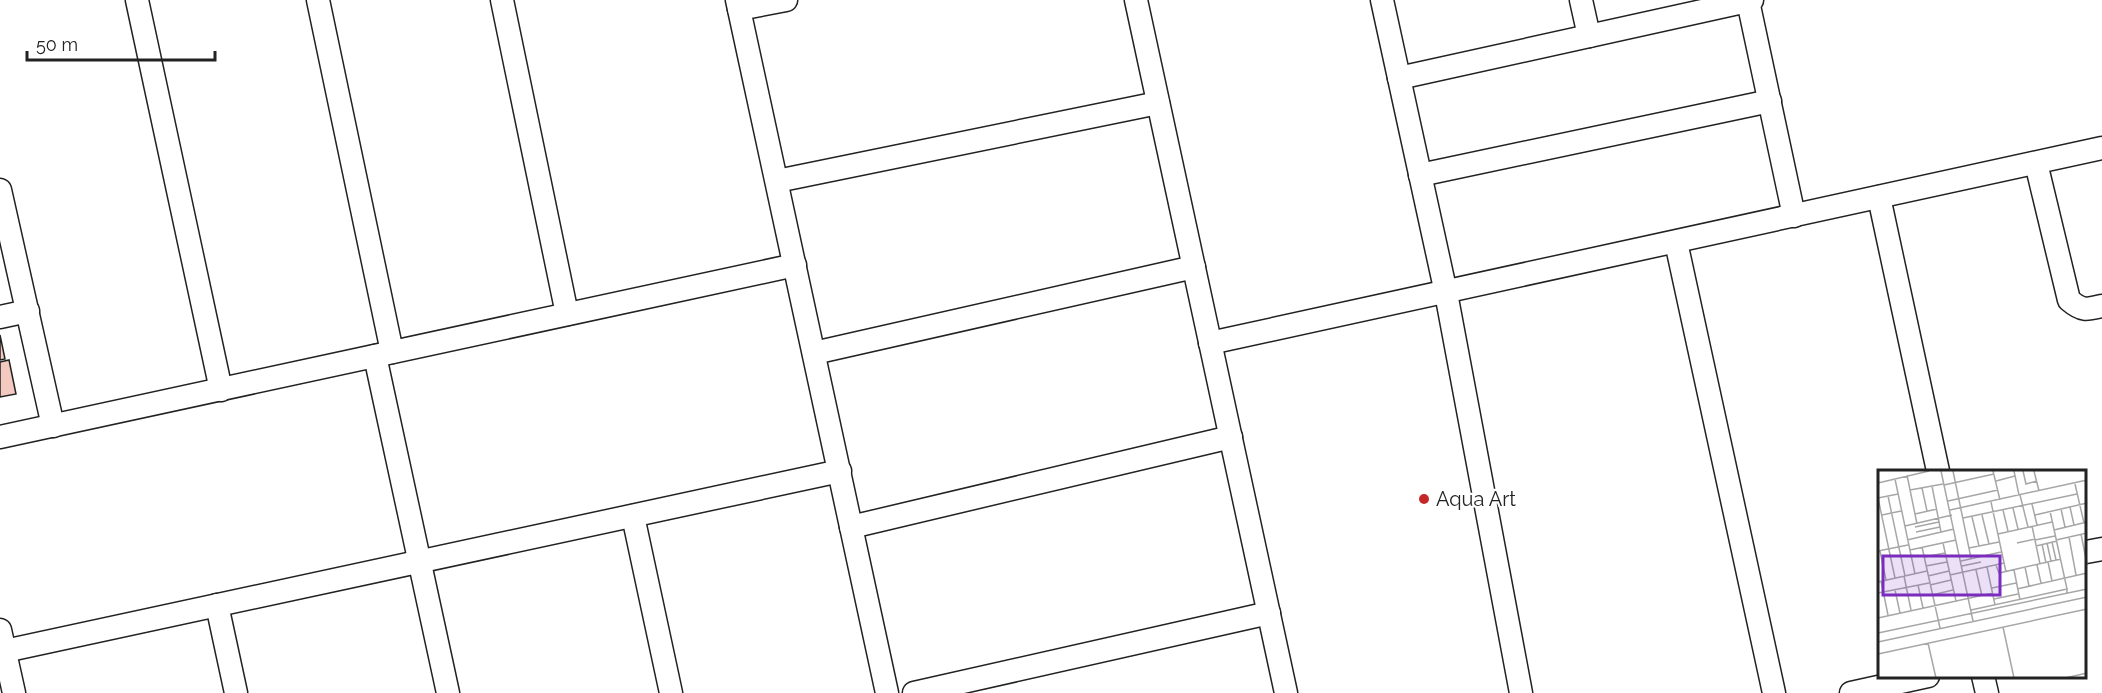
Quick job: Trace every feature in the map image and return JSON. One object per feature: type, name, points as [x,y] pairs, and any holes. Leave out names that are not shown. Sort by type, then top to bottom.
[{"type":"street","points":[[137,0],[220,390]]},
{"type":"street","points":[[318,0],[420,562],[448,693]]},
{"type":"street","points":[[502,0],[567,314]]},
{"type":"street","points":[[786,0],[738,5],[887,693]]},
{"type":"street","points":[[1139,0],[1158,103],[1286,693]]},
{"type":"street","points":[[1382,0],[1446,293],[1521,693]]},
{"type":"street","points":[[1581,0],[1589,36]]},
{"type":"street","points":[[1399,78],[1750,0],[1794,216]]},
{"type":"street","points":[[1420,175],[1770,101]]},
{"type":"street","points":[[777,181],[1158,103]]},
{"type":"street","points":[[1210,344],[2102,148]]},
{"type":"street","points":[[2037,162],[2069,300],[2076,306],[2087,310],[2102,306]]},
{"type":"street","points":[[0,190],[4,225],[28,311],[54,426]]},
{"type":"street","points":[[1879,197],[1938,470]]},
{"type":"street","points":[[1676,242],[1774,693]]},
{"type":"street","points":[[0,437],[795,265]]},
{"type":"street","points":[[814,353],[1194,267]]},
{"type":"street","points":[[0,317],[28,311]]},
{"type":"street","points":[[851,526],[1231,437]]},
{"type":"street","points":[[14,693],[1,644],[217,605],[840,471]]},
{"type":"street","points":[[633,516],[671,693]]},
{"type":"street","points":[[2087,552],[2102,549]]},
{"type":"street","points":[[217,605],[236,693]]},
{"type":"street","points":[[914,693],[1269,613]]},
{"type":"street","points":[[1851,693],[1919,678]]},
{"type":"street","points":[[1983,678],[1987,693]]},
{"type":"building","points":[[0,335],[5,359],[0,360]]},
{"type":"building","points":[[9,360],[16,394],[0,397],[0,362]]},
{"type":"place","name":"Aqua Art","points":[[1424,499]]}]
